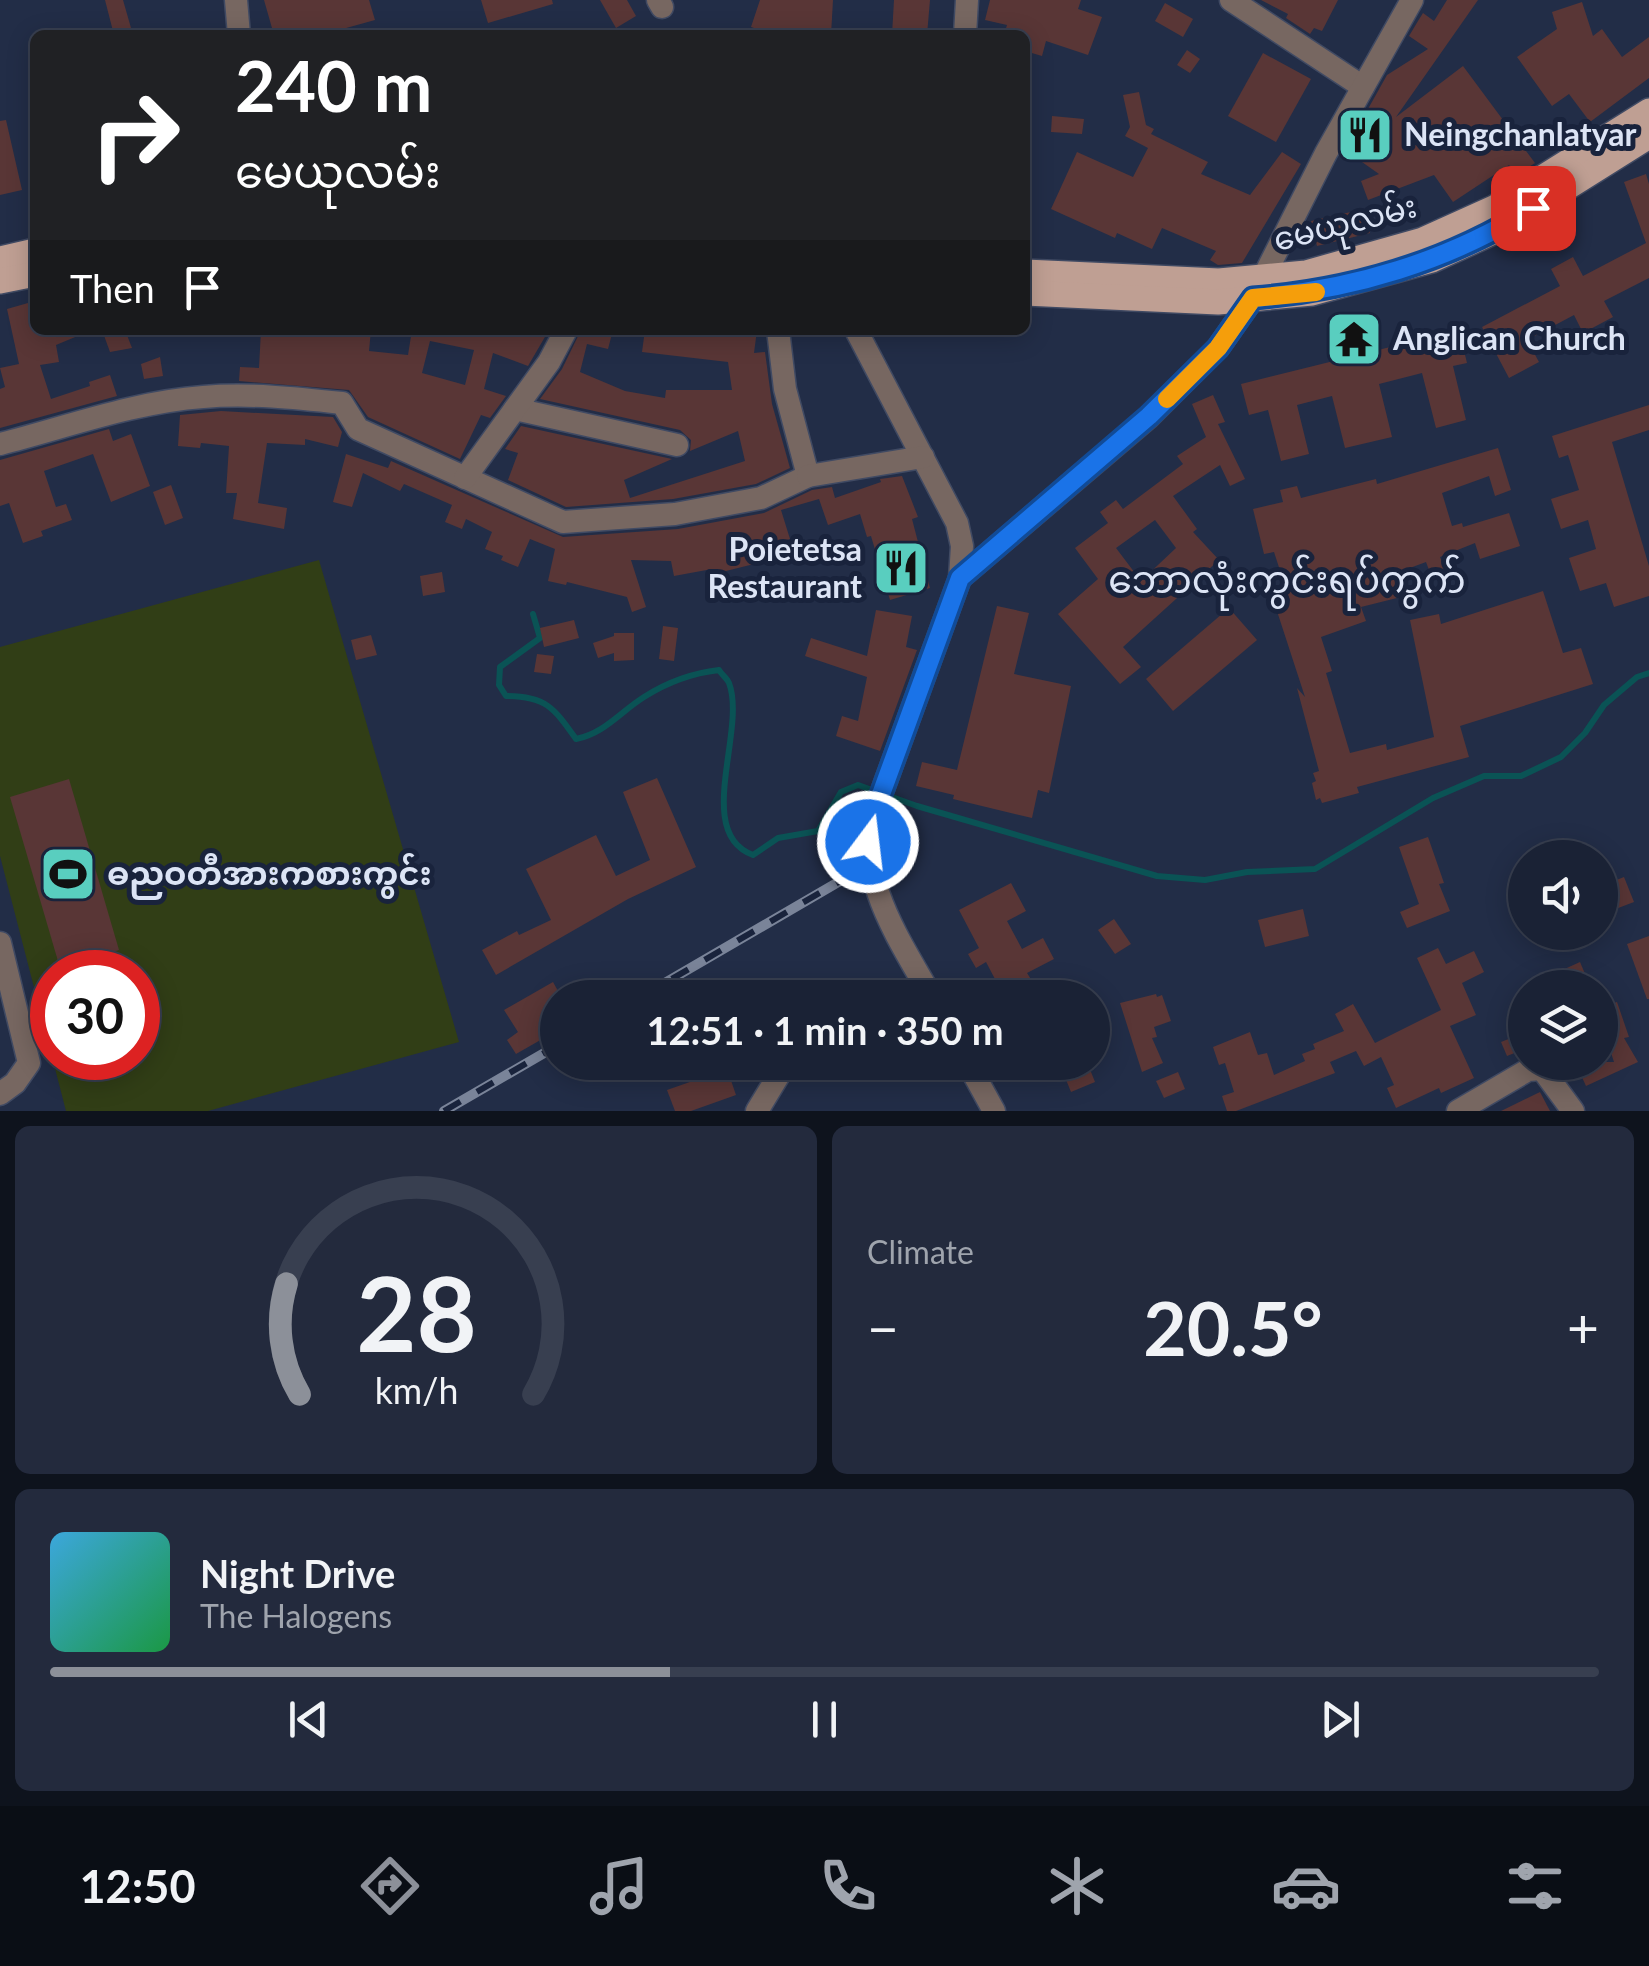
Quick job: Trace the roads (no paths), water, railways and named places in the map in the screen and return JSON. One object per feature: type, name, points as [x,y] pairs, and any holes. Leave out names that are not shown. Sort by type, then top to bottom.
[{"type":"main road","name":"မေယုလမ်း","points":[[1030,292],[1218,302],[1423,240],[1494,208],[1649,111]]},
{"type":"main road","name":"မေယုလမ်း","points":[[1030,272],[1219,281],[1312,293],[1432,260],[1504,226],[1649,136]]},
{"type":"main road","points":[[0,258],[30,253]]},
{"type":"main road","points":[[0,281],[30,275]]},
{"type":"street","points":[[236,0],[239,30]]},
{"type":"street","points":[[964,30],[967,0]]},
{"type":"street","points":[[1231,0],[1363,87]]},
{"type":"street","points":[[960,578],[1149,416],[1218,348],[1258,288],[1412,0]]},
{"type":"street","points":[[465,478],[550,362],[564,335]]},
{"type":"street","points":[[779,335],[784,388],[808,476]]},
{"type":"street","points":[[859,335],[956,522],[962,546],[960,578],[876,808],[868,842],[876,891],[920,980]]},
{"type":"street","points":[[0,444],[148,404],[204,396],[342,402],[358,429],[563,522],[675,514],[761,498],[808,476],[922,458]]},
{"type":"street","points":[[515,409],[676,445]]},
{"type":"street","points":[[0,944],[29,1063],[0,1094]]},
{"type":"street","points":[[1458,1111],[1528,1070],[1542,1069],[1573,1111]]},
{"type":"street","points":[[757,1111],[775,1080]]},
{"type":"street","points":[[978,1080],[994,1111]]},
{"type":"waterway","points":[[533,614],[540,638],[500,667],[499,685],[506,696],[531,698],[548,706],[576,739],[604,727],[661,687],[719,670],[729,683],[733,703],[725,778],[726,825],[735,843],[753,855],[778,838],[818,831],[841,792],[858,785],[1157,876],[1205,880],[1247,872],[1315,869],[1433,798],[1484,776],[1521,776],[1561,757],[1585,733],[1604,705],[1637,677],[1649,673]]},
{"type":"railway","points":[[670,980],[847,877]]},
{"type":"railway","points":[[444,1111],[540,1055]]},
{"type":"place","name":"Neingchanlatyar","points":[[1365,135]]},
{"type":"place","name":"Anglican Church","points":[[1354,339]]},
{"type":"place","name":"Poietetsa Restaurant","points":[[901,568]]},
{"type":"place","name":"ဓညဝတီအားကစားကွင်း","points":[[68,874]]},
{"type":"district","name":"ဘောလုံးကွင်းရပ်ကွက်","points":[[1287,580]]}]
